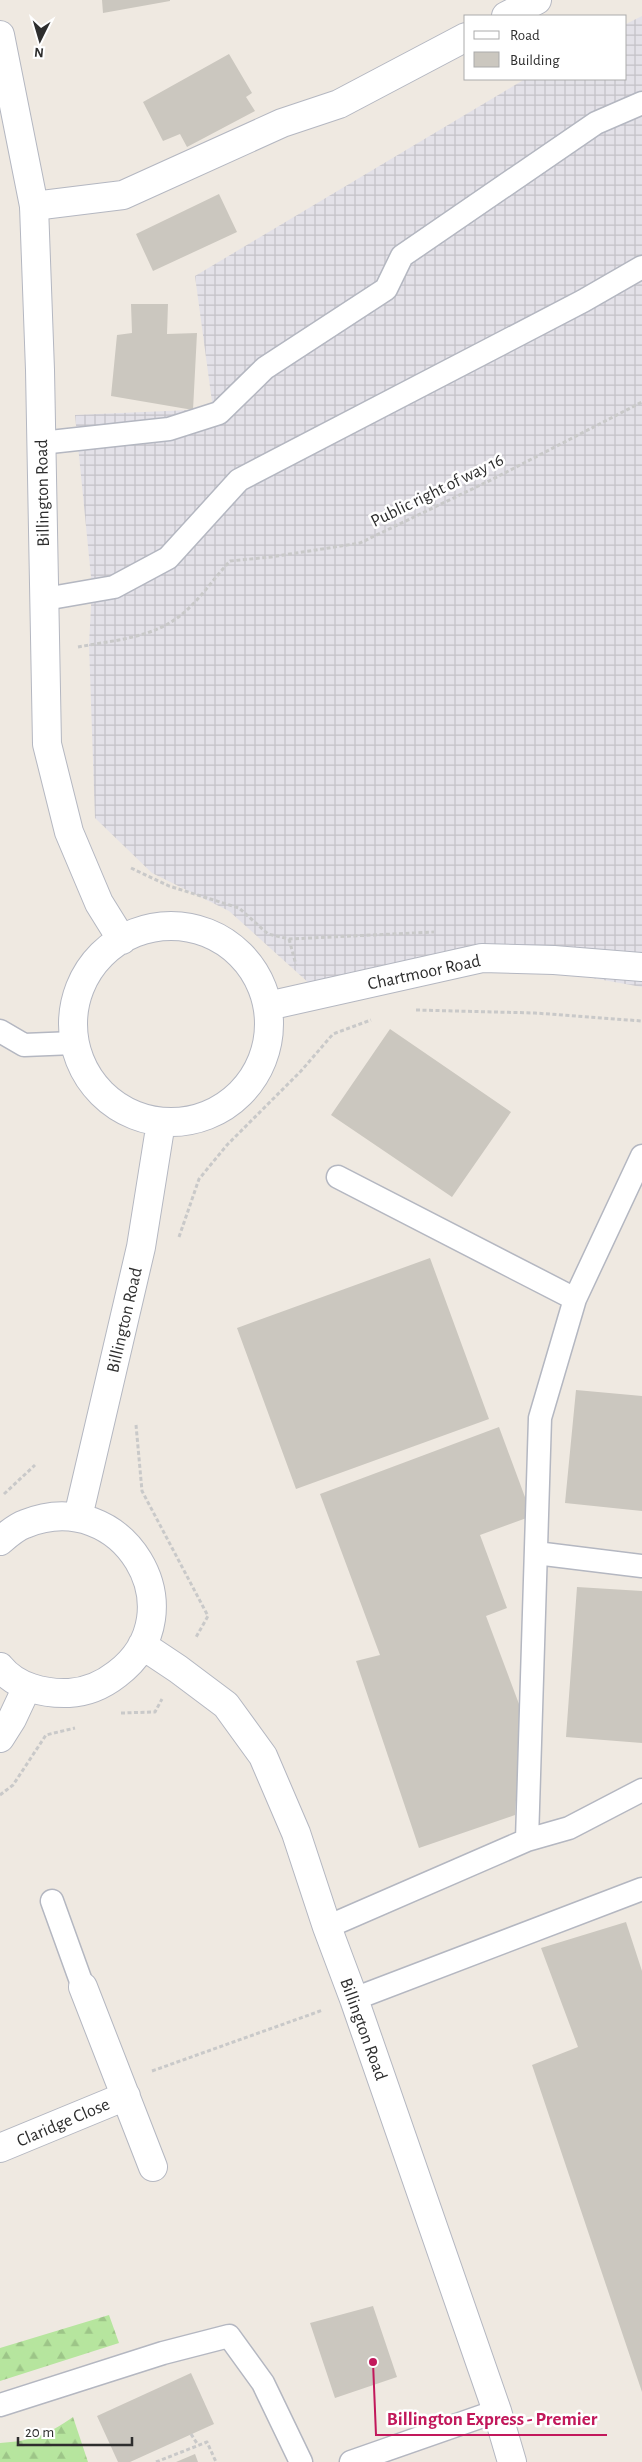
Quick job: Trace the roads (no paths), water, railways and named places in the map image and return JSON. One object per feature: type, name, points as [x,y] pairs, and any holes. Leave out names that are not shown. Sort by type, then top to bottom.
[{"type":"street","points":[[508,15],[537,0]]},
{"type":"street","name":"Billington Road","points":[[0,35],[34,206],[45,599],[47,744],[69,832],[99,903],[122,940]]},
{"type":"street","points":[[34,206],[123,195],[282,123],[339,104],[464,38]]},
{"type":"street","points":[[161,924],[202,928],[237,948],[268,1006],[268,1049],[254,1081],[228,1106],[196,1120],[161,1122],[130,1115],[104,1097],[83,1069],[74,1044],[72,1012],[81,982],[98,956],[122,940],[161,924]]},
{"type":"street","name":"Chartmoor Road","points":[[268,1006],[482,958],[554,960],[642,967]]},
{"type":"street","name":"Billington Road","points":[[78,1517],[141,1247],[161,1122]]},
{"type":"street","points":[[0,1541],[23,1524],[50,1516],[78,1517],[104,1526],[126,1543],[142,1565],[151,1591],[150,1619],[142,1645],[126,1667],[105,1683],[80,1692],[54,1694],[27,1687],[0,1667]]},
{"type":"street","name":"Billington Road","points":[[142,1645],[178,1669],[226,1706],[262,1756],[296,1833],[327,1928],[343,2003],[497,2412],[512,2462]]},
{"type":"street","points":[[0,1738],[12,1719],[27,1687]]},
{"type":"street","name":"Claridge Close","points":[[83,1987],[153,2167]]},
{"type":"street","name":"Claridge Close","points":[[0,2148],[126,2096]]},
{"type":"lane","points":[[41,443],[169,429],[219,413],[265,368],[386,289],[402,256],[596,123],[642,103]]},
{"type":"lane","points":[[45,599],[114,588],[168,558],[239,480],[583,301],[642,267]]},
{"type":"lane","points":[[0,1031],[24,1045],[74,1044]]},
{"type":"lane","points":[[527,1840],[540,1418],[575,1299],[642,1156]]},
{"type":"lane","points":[[338,1177],[575,1299]]},
{"type":"lane","points":[[536,1553],[642,1566]]},
{"type":"lane","points":[[327,1928],[527,1840],[568,1828],[642,1790]]},
{"type":"lane","points":[[343,2003],[642,1889]]},
{"type":"lane","points":[[52,1901],[83,1987]]},
{"type":"lane","points":[[0,2405],[164,2353],[229,2336],[263,2383],[301,2462]]},
{"type":"lane","points":[[351,2462],[497,2412]]},
{"type":"place","name":"Billington Express - Premier","points":[[373,2362]]}]
